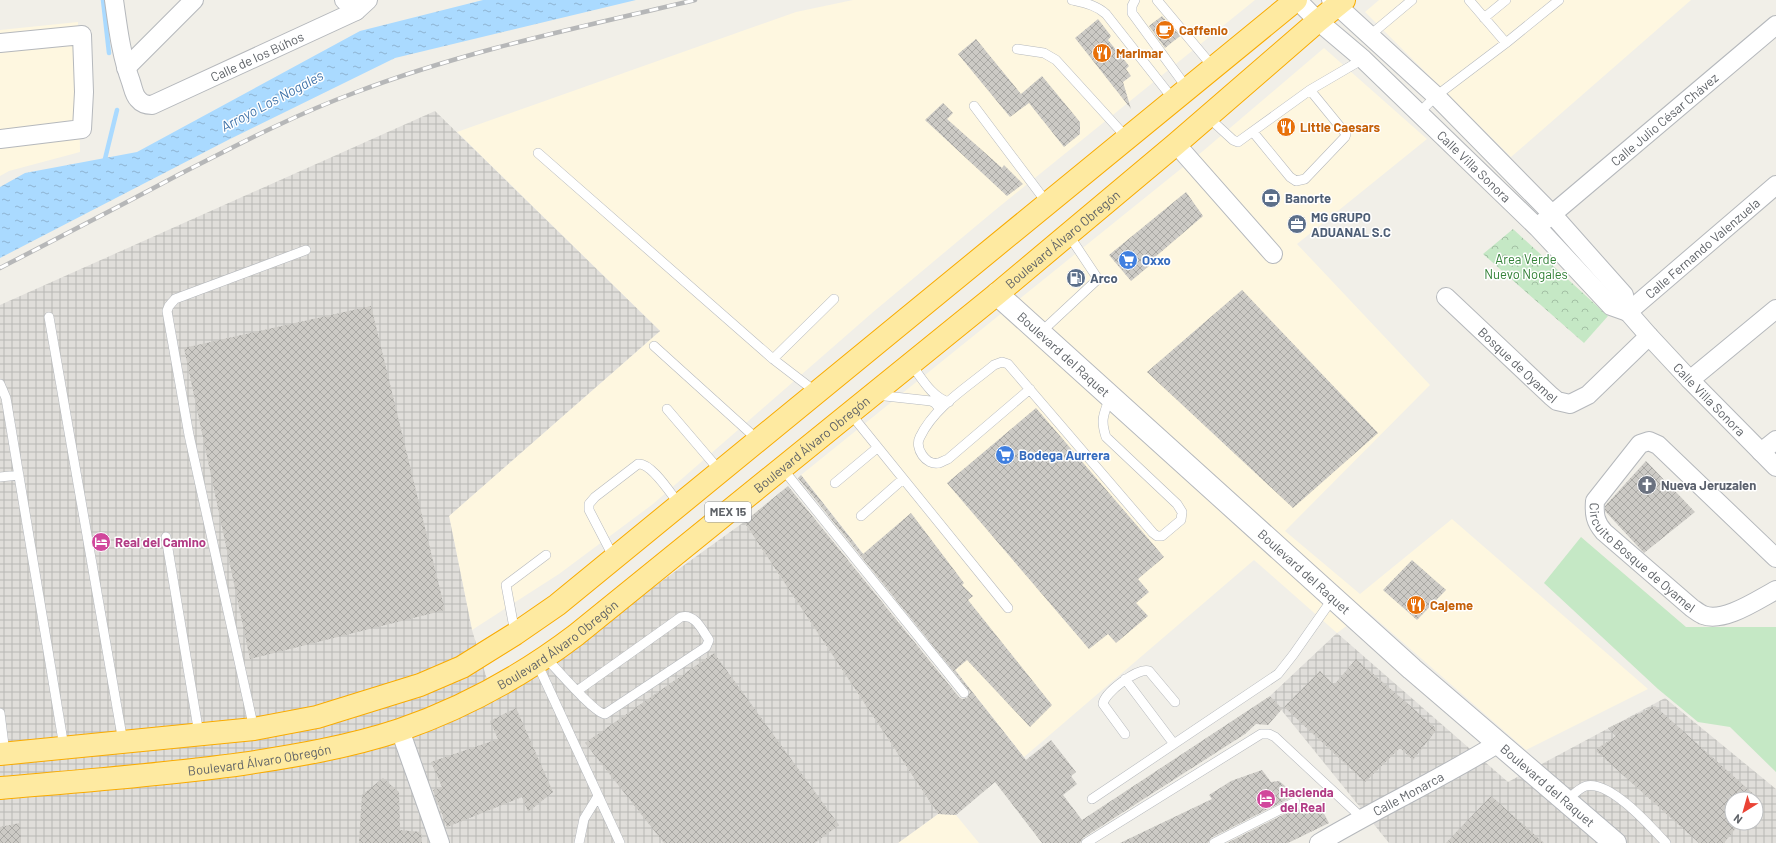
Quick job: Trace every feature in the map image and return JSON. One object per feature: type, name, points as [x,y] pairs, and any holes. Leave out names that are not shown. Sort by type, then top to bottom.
[{"type":"highway","name":"MEX 15","points":[[3,753],[254,729],[317,717],[420,685],[462,667],[515,634],[557,605],[1296,0]]},
{"type":"highway","name":"Boulevard Álvaro Obregón","points":[[0,788],[179,773],[331,749],[400,730],[476,698],[541,660],[997,294],[1208,117],[1318,21],[1337,2]]},
{"type":"street","points":[[114,0],[119,38],[126,68]]},
{"type":"street","points":[[126,68],[194,0]]},
{"type":"street","name":"Calle Villa Sonora","points":[[1296,0],[1318,21],[1363,59],[1538,228],[1611,306],[1628,312]]},
{"type":"street","name":"Calle Villa Sonora","points":[[1337,2],[1369,36],[1436,96],[1552,214],[1624,295],[1628,312],[1649,336],[1776,467]]},
{"type":"street","name":"Calle de los Búhos","points":[[126,68],[137,98],[143,104],[152,105],[356,4]]},
{"type":"street","name":"Calle Julio César Chávez","points":[[1538,228],[1552,214],[1776,25]]},
{"type":"street","points":[[0,43],[82,35],[84,92],[82,129],[0,139]]},
{"type":"street","points":[[1176,144],[1273,254]]},
{"type":"street","name":"Calle Fernando Valenzuela","points":[[1628,312],[1776,185]]},
{"type":"street","name":"Boulevard del Raquet","points":[[997,294],[1497,744],[1615,843]]},
{"type":"street","name":"Bosque de Oyamel","points":[[1446,297],[1551,396],[1557,401],[1570,404],[1588,395],[1649,336]]},
{"type":"street","points":[[1690,380],[1776,309]]},
{"type":"street","points":[[1761,452],[1776,440]]},
{"type":"street","name":"Circuito Bosque de Oyamel","points":[[1776,558],[1658,445],[1649,441],[1640,444],[1595,501],[1594,511],[1596,522],[1604,532],[1692,608],[1703,615],[1717,616],[1731,613],[1776,590]]},
{"type":"street","points":[[400,730],[440,843]]},
{"type":"street","name":"Calle Monarca","points":[[1319,843],[1362,818],[1472,760],[1497,744]]},
{"type":"lane","points":[[1072,0],[1094,6],[1106,14],[1180,94]]},
{"type":"lane","points":[[1135,0],[1132,6],[1132,13],[1180,94]]},
{"type":"lane","points":[[1157,0],[1213,67]]},
{"type":"lane","points":[[1369,36],[1412,0]]},
{"type":"lane","points":[[1469,0],[1506,43]]},
{"type":"lane","points":[[1484,18],[1506,0]]},
{"type":"lane","points":[[1419,113],[1436,96],[1506,43],[1559,0]]},
{"type":"lane","points":[[1017,50],[1044,53],[1056,60],[1127,138]]},
{"type":"lane","points":[[1208,117],[1235,141],[1240,141],[1310,90],[1363,59]]},
{"type":"lane","points":[[1253,132],[1290,177],[1296,181],[1305,179],[1345,137],[1346,134],[1310,90]]},
{"type":"lane","points":[[974,106],[1047,203]]},
{"type":"lane","points":[[538,153],[773,359],[816,392]]},
{"type":"lane","points":[[1040,334],[1098,279],[1068,234]]},
{"type":"lane","points":[[254,729],[188,435],[168,311],[169,306],[175,299],[306,250]]},
{"type":"lane","points":[[773,359],[834,299]]},
{"type":"lane","points":[[49,317],[123,742]]},
{"type":"lane","points":[[654,346],[758,440]]},
{"type":"lane","points":[[1030,389],[948,459],[939,463],[930,462],[921,454],[918,447],[918,438],[940,409],[994,365],[1002,362],[1008,364],[1030,389],[1153,533],[1157,536],[1162,536],[1181,520],[1182,512],[1177,504],[1106,437],[1102,425],[1104,412],[1110,397]]},
{"type":"lane","points":[[911,364],[934,393],[944,401],[949,402]]},
{"type":"lane","points":[[0,384],[6,398],[64,747]]},
{"type":"lane","points":[[873,394],[931,401],[940,409]]},
{"type":"lane","points":[[667,409],[720,471]]},
{"type":"lane","points":[[850,413],[1008,608]]},
{"type":"lane","points":[[835,484],[877,448]]},
{"type":"lane","points":[[614,558],[589,510],[589,504],[595,497],[638,464],[641,464],[651,470],[679,504]]},
{"type":"lane","points":[[782,468],[964,693]]},
{"type":"lane","points":[[0,477],[19,475]]},
{"type":"lane","points":[[862,516],[903,479]]},
{"type":"lane","points":[[166,537],[199,734]]},
{"type":"lane","points":[[515,634],[506,585],[546,555]]},
{"type":"lane","points":[[1092,799],[1278,674],[1333,598]]},
{"type":"lane","points":[[541,660],[577,690],[597,711],[605,714],[706,647],[709,640],[694,619],[686,616],[681,617],[577,690]]},
{"type":"lane","points":[[541,660],[598,796],[620,843]]},
{"type":"lane","points":[[1126,734],[1103,704],[1104,700],[1125,679],[1143,670],[1149,671],[1175,702]]},
{"type":"lane","points":[[1125,679],[1174,744]]},
{"type":"lane","points":[[0,712],[3,753]]},
{"type":"lane","points":[[1086,843],[1261,734],[1270,734],[1274,737],[1362,818]]},
{"type":"lane","points":[[1566,801],[1586,786],[1598,786],[1610,792],[1623,802],[1666,843]]},
{"type":"lane","points":[[579,843],[584,820],[598,796]]},
{"type":"lane","points":[[1214,843],[1295,802]]},
{"type":"shaded area","points":[[853,0],[1255,0],[994,211],[872,313],[653,504],[559,574],[472,630],[449,516],[660,331],[457,132],[796,12]]},
{"type":"shaded area","points":[[1379,0],[1691,0],[1511,157],[1365,12]]},
{"type":"shaded area","points":[[78,22],[80,152],[9,171],[0,176],[0,30]]},
{"type":"shaded area","points":[[1324,48],[1427,139],[1297,244],[1430,385],[1285,531],[1360,594],[1452,519],[1648,689],[1526,750],[1367,611],[1337,633],[1254,560],[1024,757],[801,475],[1203,151]]},
{"type":"shaded area","points":[[435,111],[660,331],[449,516],[472,630],[494,702],[744,522],[938,814],[898,843],[0,843],[0,305]]},
{"type":"shaded area","points":[[1337,633],[1508,782],[1665,698],[1776,789],[1776,843],[1389,843],[1270,696]]},
{"type":"shaded area","points":[[938,814],[956,815],[979,843],[898,843]]},
{"type":"green space","name":"Area Verde Nuevo Nogales","points":[[1513,229],[1608,316],[1584,343],[1483,254]]},
{"type":"green space","points":[[1581,537],[1686,627],[1776,627],[1776,772],[1730,727],[1698,722],[1658,689],[1544,583]]},
{"type":"water","name":"Arroyo Los Nogales","points":[[483,0],[636,0],[395,58],[228,140],[0,258],[0,187],[25,173],[137,152],[360,31]]},
{"type":"building","name":"Caffenio","points":[[1162,16],[1180,36],[1165,48],[1149,26]]},
{"type":"building","name":"Marimar","points":[[1098,19],[1111,36],[1108,40],[1129,66],[1126,69],[1131,76],[1123,82],[1131,109],[1075,38]]},
{"type":"building","points":[[976,39],[1021,94],[1042,76],[1080,122],[1080,134],[1064,147],[1029,103],[1010,117],[958,54]]},
{"type":"building","points":[[943,103],[953,113],[947,119],[1002,168],[1004,165],[1023,184],[1007,196],[925,120]]},
{"type":"building","points":[[1186,192],[1203,216],[1147,264],[1149,266],[1131,281],[1109,255]]},
{"type":"building","points":[[1242,290],[1378,433],[1293,508],[1147,372]]},
{"type":"building","points":[[371,306],[445,610],[250,659],[184,348]]},
{"type":"building","points":[[1036,408],[1164,557],[1138,579],[1149,592],[1136,603],[1148,616],[1116,643],[1108,634],[1089,649],[947,483]]},
{"type":"building","name":"Nueva Jeruzalen","points":[[1646,461],[1695,512],[1644,553],[1605,511],[1605,506]]},
{"type":"building","points":[[801,475],[863,554],[911,513],[964,583],[962,585],[973,596],[968,600],[1052,705],[1030,727],[967,660],[955,670],[1026,760],[1051,740],[1076,772],[1071,776],[1077,784],[1063,795],[1082,820],[1270,696],[1282,709],[1268,725],[1256,724],[1245,734],[1083,838],[1080,843],[1042,843],[995,782],[956,815],[938,814],[744,522],[788,486],[959,697],[962,699],[967,698],[970,692],[798,478]]},
{"type":"building","name":"Cajeme","points":[[1412,560],[1446,590],[1417,620],[1383,590]]},
{"type":"building","points":[[714,653],[839,825],[815,843],[664,843],[585,743]]},
{"type":"building","points":[[1356,659],[1437,729],[1413,760],[1400,748],[1365,782],[1284,707],[1320,671],[1334,685]]},
{"type":"building","points":[[1655,706],[1750,791],[1724,791],[1724,831],[1734,831],[1724,843],[1699,843],[1595,750],[1616,736],[1608,728]]},
{"type":"building","points":[[516,708],[553,792],[528,812],[522,797],[447,827],[433,790],[442,787],[431,762],[498,739],[490,721]]},
{"type":"building","points":[[1262,770],[1271,782],[1279,781],[1285,786],[1292,797],[1211,838],[1208,843],[1120,843],[1212,799],[1209,795],[1231,781]]},
{"type":"building","points":[[383,778],[399,792],[400,830],[421,832],[422,843],[359,843],[362,795]]},
{"type":"building","points":[[1491,796],[1544,843],[1446,843]]},
{"type":"building","points":[[1320,806],[1329,823],[1288,843],[1227,843],[1298,807],[1303,814]]},
{"type":"building","points":[[20,823],[21,843],[0,843],[0,827]]},
{"type":"waterway","points":[[103,0],[109,53]]},
{"type":"waterway","points":[[104,163],[117,110]]},
{"type":"railway","points":[[0,268],[223,152],[288,121],[354,93],[396,78],[480,52],[695,0]]},
{"type":"place","name":"Caffenio","points":[[1165,30]]},
{"type":"place","name":"Marimar","points":[[1102,53]]},
{"type":"place","name":"Little Caesars","points":[[1286,127]]},
{"type":"place","name":"Banorte","points":[[1271,198]]},
{"type":"place","name":"MG GRUPO ADUANAL S.C","points":[[1297,224]]},
{"type":"place","name":"Oxxo","points":[[1128,260]]},
{"type":"place","name":"Arco","points":[[1076,278]]},
{"type":"place","name":"Bodega Aurrera","points":[[1005,455]]},
{"type":"place","name":"Nueva Jeruzalen","points":[[1647,485]]},
{"type":"place","name":"Real del Camino","points":[[101,542]]},
{"type":"place","name":"Cajeme","points":[[1416,605]]},
{"type":"place","name":"Hacienda del Real","points":[[1266,799]]}]
